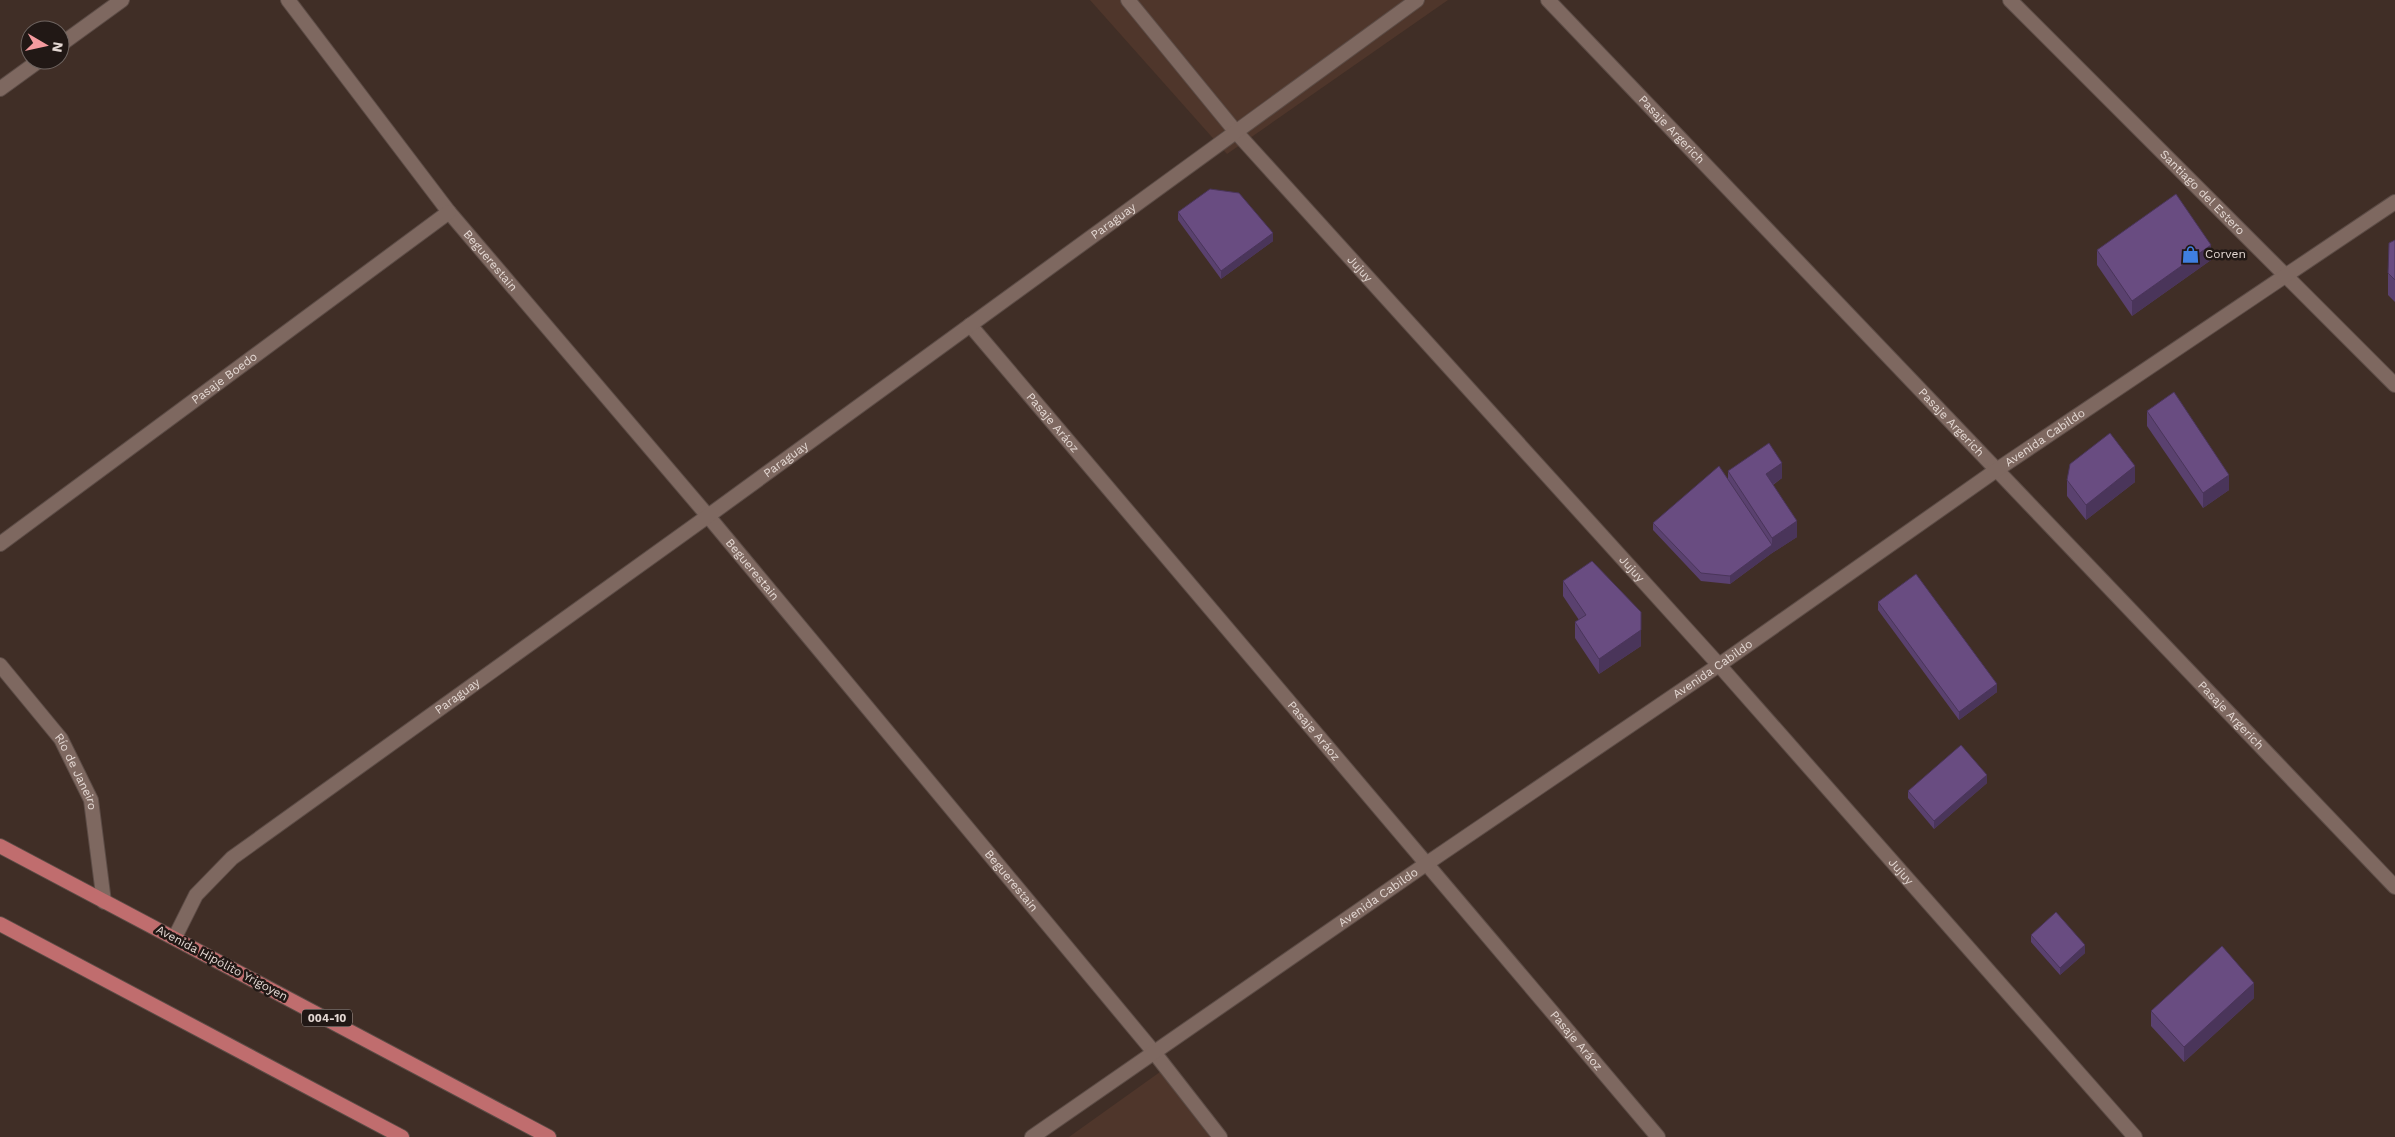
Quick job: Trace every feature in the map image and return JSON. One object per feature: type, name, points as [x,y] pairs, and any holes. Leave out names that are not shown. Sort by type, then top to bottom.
[{"type":"main road","name":"Avenida Hipólito Yrigoyen","points":[[0,846],[104,902],[175,937],[549,1137]]},
{"type":"main road","points":[[0,924],[402,1137]]},
{"type":"street","points":[[70,38],[122,0]]},
{"type":"street","name":"Beguerestain","points":[[288,0],[449,212],[708,516],[1153,1051],[1220,1137]]},
{"type":"street","name":"Jujuy","points":[[1128,0],[1236,132],[1719,665],[2135,1137]]},
{"type":"street","name":"Paraguay","points":[[175,937],[196,895],[232,858],[708,516],[1417,0]]},
{"type":"street","name":"Pasaje Argerich","points":[[1548,0],[2395,887]]},
{"type":"street","name":"Santiago del Estero","points":[[2010,0],[2395,384]]},
{"type":"street","points":[[0,89],[26,70]]},
{"type":"street","name":"Avenida Cabildo","points":[[1032,1137],[1153,1051],[1719,665],[1996,471],[2288,276],[2395,202]]},
{"type":"street","name":"Pasaje Boedo","points":[[0,544],[449,212]]},
{"type":"street","name":"Pasaje Aráoz","points":[[970,325],[1658,1137]]},
{"type":"street","name":"Río de Janeiro","points":[[0,665],[61,739],[91,800],[104,902]]},
{"type":"shaded area","points":[[1090,0],[1448,0],[1227,154]]},
{"type":"shaded area","points":[[1160,1072],[1210,1137],[1069,1137]]},
{"type":"building","points":[[1210,189],[1239,193],[1273,233],[1221,271],[1178,212]]},
{"type":"building","points":[[2176,194],[2211,245],[2132,301],[2097,250]]},
{"type":"building","points":[[2395,240],[2395,280],[2388,273],[2389,243]]},
{"type":"building","points":[[2174,392],[2229,475],[2203,493],[2147,411]]},
{"type":"building","points":[[2110,433],[2135,466],[2086,505],[2067,480],[2070,464]]},
{"type":"building","points":[[1769,443],[1782,463],[1766,474],[1797,521],[1772,538],[1728,471]]},
{"type":"building","points":[[1719,466],[1772,545],[1730,576],[1701,573],[1653,523]]},
{"type":"building","points":[[1592,561],[1641,612],[1641,630],[1599,659],[1575,622],[1586,615],[1563,581]]},
{"type":"building","points":[[1916,574],[1997,684],[1959,712],[1878,602]]},
{"type":"building","points":[[1961,745],[1987,775],[1934,821],[1908,791]]},
{"type":"building","points":[[2056,912],[2085,945],[2060,968],[2031,935]]},
{"type":"building","points":[[2222,946],[2254,983],[2184,1047],[2151,1011]]},
{"type":"place","name":"Corven","points":[[2191,254]]}]
